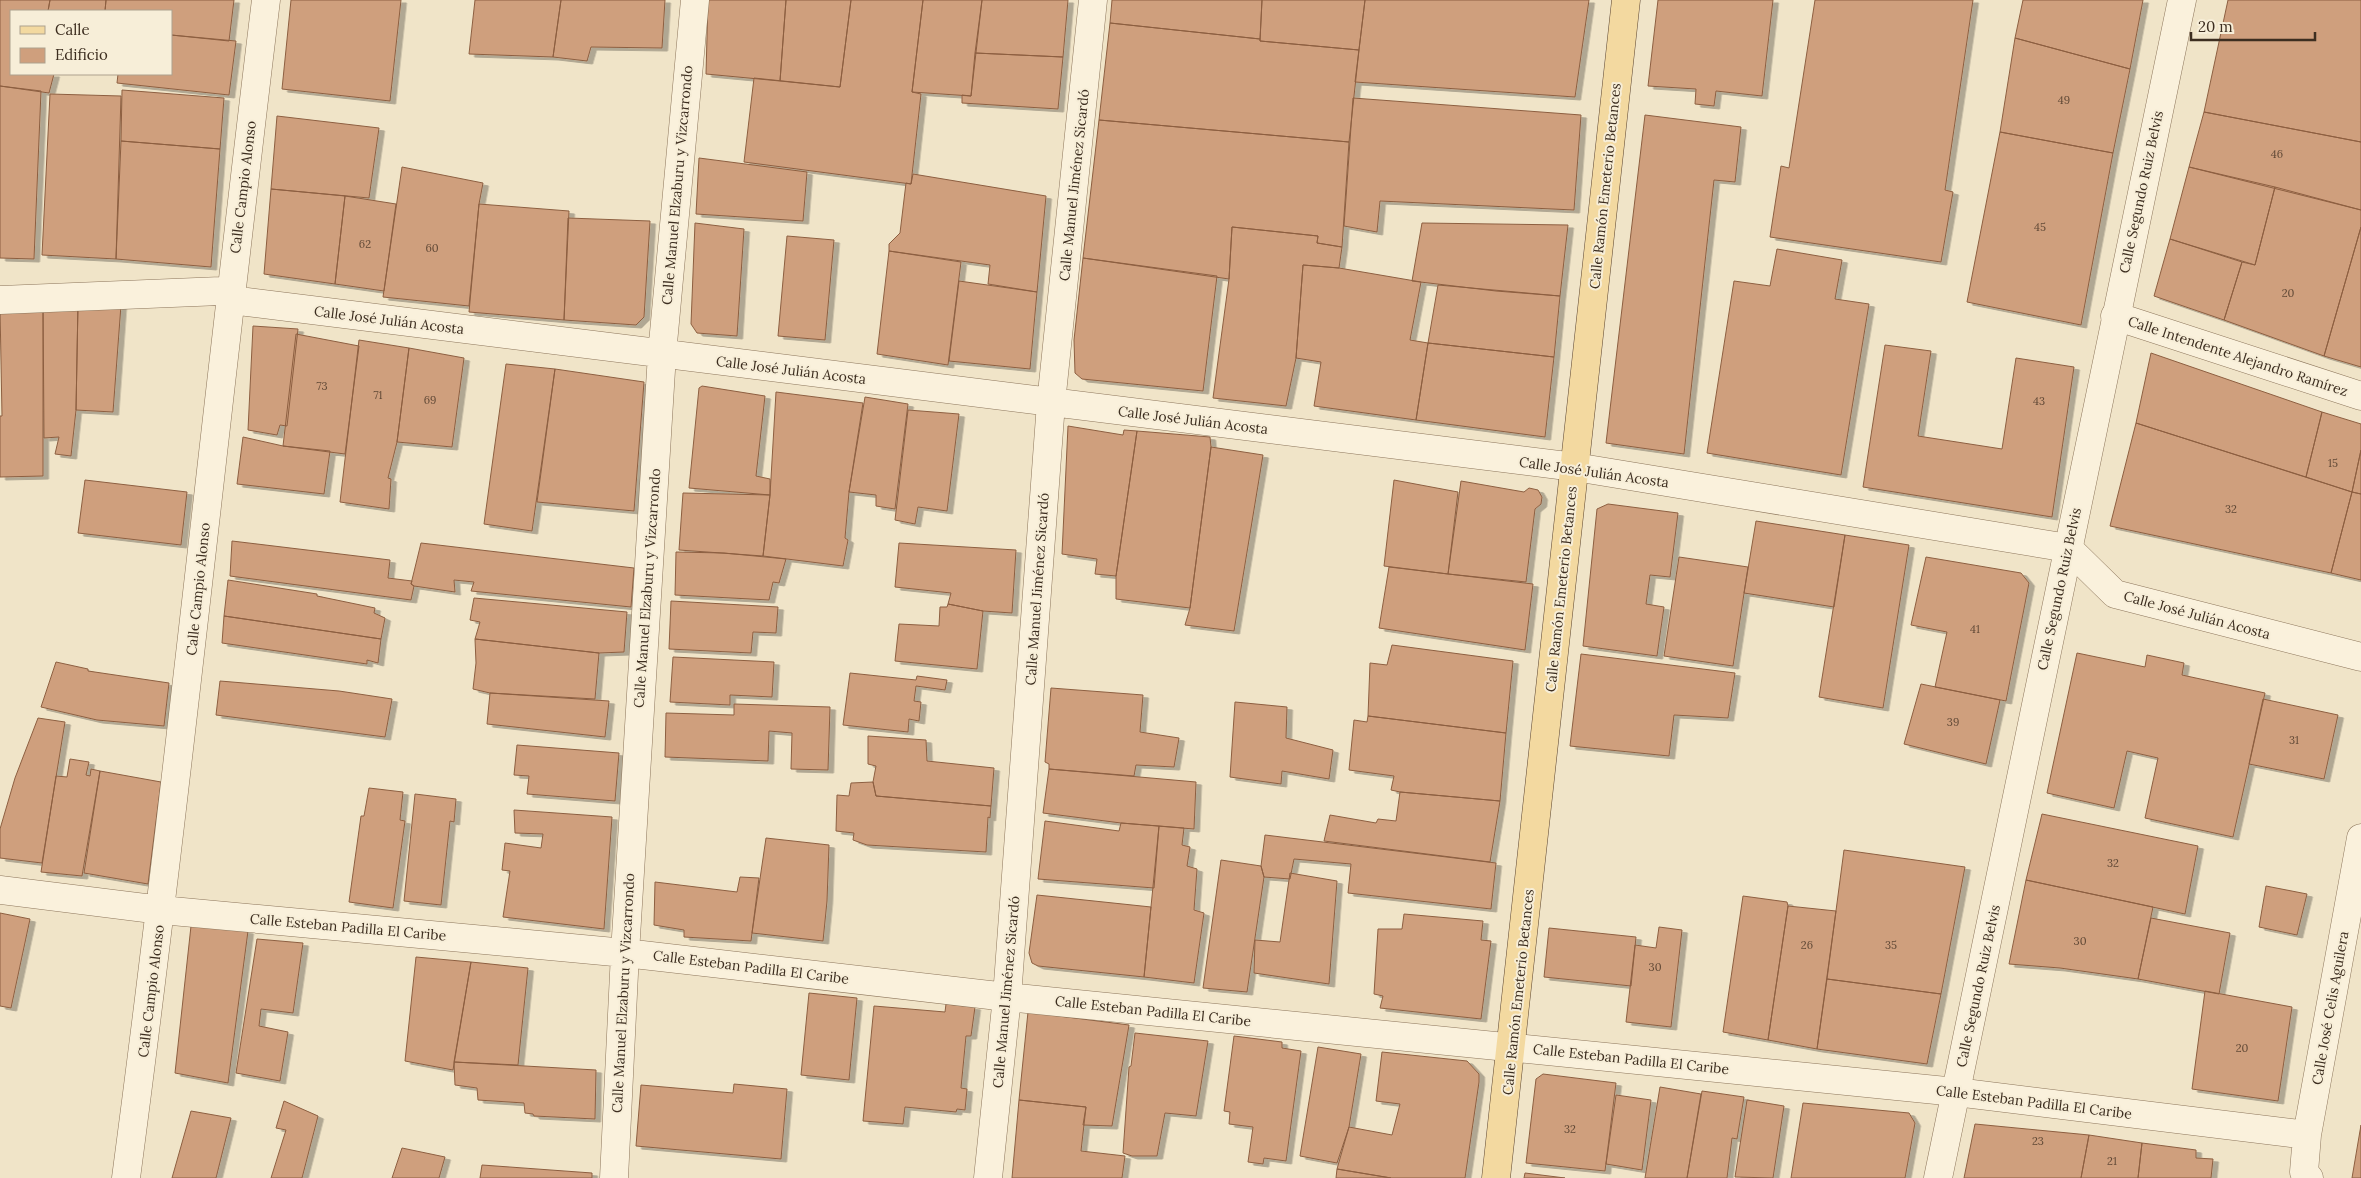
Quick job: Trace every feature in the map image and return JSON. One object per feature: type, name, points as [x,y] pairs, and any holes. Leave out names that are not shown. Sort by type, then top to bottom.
[{"type":"main road","name":"Calle Ramón Emeterio Betances","points":[[1496,1178],[1512,1047],[1626,0]]},
{"type":"street","name":"Calle Campio Alonso","points":[[126,1178],[161,910],[266,0]]},
{"type":"street","name":"Calle Manuel Elzaburu y Vizcarrondo","points":[[614,1178],[625,953],[662,354],[695,0]]},
{"type":"street","name":"Calle Manuel Jiménez Sicardó","points":[[988,1178],[1007,997],[1051,403],[1093,0]]},
{"type":"street","name":"Calle Segundo Ruiz Belvis","points":[[1938,1178],[2114,316],[2182,0]]},
{"type":"street","name":"Calle José Julián Acosta","points":[[0,300],[221,291],[230,300],[1575,467],[2068,548],[2115,594],[2361,657]]},
{"type":"street","name":"Calle Intendente Alejandro Ramírez","points":[[2114,316],[2361,396]]},
{"type":"street","name":"Calle José Celis Aguilera","points":[[2308,1178],[2304,1172],[2307,1135],[2361,838]]},
{"type":"street","name":"Calle Esteban Padilla El Caribe","points":[[0,890],[161,910],[625,953],[1007,997],[1956,1092],[2307,1135]]},
{"type":"building","points":[[0,0],[50,0],[48,10],[10,10],[10,75],[54,75],[49,93],[0,86]]},
{"type":"building","points":[[50,0],[106,0],[105,10],[48,10]]},
{"type":"building","points":[[106,0],[234,0],[229,41],[172,35],[172,10],[105,10]]},
{"type":"building","points":[[291,0],[401,0],[390,101],[282,89]]},
{"type":"building","points":[[475,0],[561,0],[553,57],[469,54]]},
{"type":"building","points":[[561,0],[665,0],[662,48],[591,47],[587,61],[553,57]]},
{"type":"building","points":[[708,0],[786,0],[780,81],[706,74]]},
{"type":"building","points":[[786,0],[851,0],[840,87],[780,81]]},
{"type":"building","points":[[851,0],[923,0],[912,92],[921,94],[911,184],[744,162],[754,78],[840,87]]},
{"type":"building","points":[[923,0],[982,0],[971,96],[912,92]]},
{"type":"building","points":[[982,0],[1068,0],[1063,57],[975,53]]},
{"type":"building","points":[[1112,0],[1262,0],[1260,39],[1110,23]]},
{"type":"building","points":[[1262,0],[1365,0],[1359,50],[1260,41]]},
{"type":"building","points":[[1365,0],[1589,0],[1575,97],[1355,82]]},
{"type":"building","points":[[1658,0],[1773,0],[1762,96],[1716,91],[1714,106],[1695,104],[1696,89],[1648,86]]},
{"type":"building","points":[[1815,0],[1973,0],[1945,190],[1953,192],[1941,262],[1770,237],[1781,166],[1789,168]]},
{"type":"building","points":[[2023,0],[2143,0],[2130,69],[2015,38]]},
{"type":"building","points":[[2228,0],[2361,0],[2361,142],[2204,112]]},
{"type":"building","points":[[1110,23],[1260,39],[1260,41],[1359,50],[1349,142],[1099,120]]},
{"type":"building","points":[[172,35],[236,41],[229,95],[117,83],[118,75],[172,75]]},
{"type":"building","points":[[2015,38],[2130,69],[2113,153],[2000,132]]},
{"type":"building","points":[[975,53],[1063,57],[1058,109],[962,103],[962,95],[971,96]]},
{"type":"building","points":[[0,86],[41,91],[34,259],[0,258]]},
{"type":"building","points":[[122,90],[224,98],[220,149],[121,141]]},
{"type":"building","points":[[50,94],[121,96],[116,259],[42,255]]},
{"type":"building","points":[[1353,98],[1581,115],[1574,210],[1380,201],[1377,232],[1344,226]]},
{"type":"building","points":[[2204,112],[2361,142],[2361,210],[2189,167]]},
{"type":"building","points":[[1645,115],[1741,127],[1735,182],[1714,180],[1684,454],[1606,443]]},
{"type":"building","points":[[277,116],[379,128],[369,198],[271,189]]},
{"type":"building","points":[[1099,120],[1349,142],[1342,247],[1317,243],[1318,236],[1232,227],[1229,279],[1083,258]]},
{"type":"building","points":[[2000,132],[2113,153],[2081,325],[1967,302]]},
{"type":"building","points":[[121,141],[220,149],[211,267],[116,259]]},
{"type":"building","points":[[699,158],[807,172],[803,221],[696,214]]},
{"type":"building","points":[[402,167],[483,183],[479,204],[469,306],[383,297]]},
{"type":"building","points":[[2189,167],[2275,187],[2255,265],[2170,239]]},
{"type":"building","points":[[913,174],[1046,196],[1037,292],[988,284],[990,265],[889,251],[889,244],[900,233],[906,183],[911,184]]},
{"type":"building","points":[[2275,187],[2361,210],[2361,227],[2324,356],[2224,320],[2242,262],[2255,265]]},
{"type":"building","points":[[271,189],[345,196],[335,284],[264,274]]},
{"type":"building","points":[[345,196],[396,204],[384,291],[335,284]]},
{"type":"building","points":[[479,204],[569,211],[564,320],[469,312]]},
{"type":"building","points":[[568,218],[650,221],[644,317],[636,325],[564,320]]},
{"type":"building","points":[[695,223],[744,229],[737,336],[697,333],[691,324]]},
{"type":"building","points":[[1422,223],[1568,225],[1560,296],[1412,281]]},
{"type":"building","points":[[1232,227],[1318,236],[1317,243],[1342,247],[1339,268],[1303,265],[1296,358],[1286,406],[1213,398],[1229,279]]},
{"type":"building","points":[[2361,227],[2361,367],[2324,356]]},
{"type":"building","points":[[787,236],[834,240],[825,340],[778,336]]},
{"type":"building","points":[[2170,239],[2242,262],[2224,320],[2154,296]]},
{"type":"building","points":[[1777,249],[1842,260],[1835,299],[1869,304],[1841,475],[1707,453],[1734,281],[1770,286]]},
{"type":"building","points":[[889,251],[961,262],[948,365],[877,354]]},
{"type":"building","points":[[1083,258],[1217,276],[1203,391],[1082,379],[1075,373],[1074,340]]},
{"type":"building","points":[[1303,265],[1339,268],[1421,282],[1410,340],[1428,343],[1416,420],[1314,406],[1321,362],[1296,358]]},
{"type":"building","points":[[959,281],[1037,292],[1030,369],[949,361]]},
{"type":"building","points":[[1438,285],[1560,296],[1554,357],[1428,343]]},
{"type":"building","points":[[43,301],[43,476],[0,477],[0,416],[2,416],[0,308]]},
{"type":"building","points":[[43,301],[78,303],[76,410],[71,456],[55,454],[59,437],[44,438]]},
{"type":"building","points":[[78,303],[121,305],[113,412],[76,410]]},
{"type":"building","points":[[253,326],[298,329],[287,426],[280,425],[277,435],[248,430]]},
{"type":"building","points":[[296,334],[359,346],[345,454],[283,446]]},
{"type":"building","points":[[359,340],[409,348],[397,442],[388,478],[391,479],[389,509],[340,502]]},
{"type":"building","points":[[1428,343],[1554,357],[1545,437],[1416,420]]},
{"type":"building","points":[[1885,345],[1931,351],[1918,436],[2002,449],[2016,358],[2074,367],[2052,517],[1863,487]]},
{"type":"building","points":[[409,348],[464,358],[452,447],[397,442]]},
{"type":"building","points":[[2151,353],[2322,412],[2306,477],[2136,423]]},
{"type":"building","points":[[506,364],[555,369],[532,531],[484,524]]},
{"type":"building","points":[[555,369],[644,382],[634,511],[537,502]]},
{"type":"building","points":[[702,386],[765,396],[756,476],[770,479],[770,495],[689,488],[699,388]]},
{"type":"building","points":[[776,392],[863,403],[849,492],[845,538],[848,540],[843,566],[763,556],[770,495]]},
{"type":"building","points":[[865,397],[908,404],[895,509],[876,506],[876,495],[849,492]]},
{"type":"building","points":[[908,410],[959,414],[947,511],[918,507],[915,524],[895,520]]},
{"type":"building","points":[[2322,412],[2361,424],[2361,450],[2352,492],[2306,477]]},
{"type":"building","points":[[2136,423],[2352,492],[2331,573],[2110,526]]},
{"type":"building","points":[[1068,426],[1123,435],[1124,430],[1137,431],[1116,576],[1095,574],[1097,559],[1062,554]]},
{"type":"building","points":[[1137,431],[1210,437],[1211,447],[1190,608],[1116,599],[1116,576]]},
{"type":"building","points":[[243,437],[283,446],[330,451],[324,494],[237,484]]},
{"type":"building","points":[[1211,447],[1263,455],[1234,631],[1185,625],[1190,608]]},
{"type":"building","points":[[2361,450],[2361,494],[2352,492]]},
{"type":"building","points":[[85,480],[187,492],[181,545],[78,533]]},
{"type":"building","points":[[1394,480],[1458,492],[1448,574],[1384,566]]},
{"type":"building","points":[[1461,481],[1524,492],[1529,488],[1538,490],[1542,497],[1541,504],[1535,509],[1526,582],[1448,574]]},
{"type":"building","points":[[2352,492],[2361,494],[2361,580],[2331,573]]},
{"type":"building","points":[[683,493],[770,495],[763,556],[679,550]]},
{"type":"building","points":[[1608,504],[1678,513],[1670,577],[1650,575],[1646,604],[1664,607],[1657,656],[1583,646],[1597,509]]},
{"type":"building","points":[[1756,521],[1845,535],[1834,607],[1744,593]]},
{"type":"building","points":[[1845,535],[1909,545],[1883,708],[1819,697]]},
{"type":"building","points":[[232,541],[390,560],[388,578],[412,581],[411,584],[414,586],[411,600],[230,576]]},
{"type":"building","points":[[421,543],[634,568],[631,607],[471,591],[474,582],[454,580],[455,592],[414,586],[411,584]]},
{"type":"building","points":[[899,543],[1016,550],[1012,613],[983,611],[948,604],[951,593],[895,587]]},
{"type":"building","points":[[676,552],[724,553],[786,559],[779,583],[773,582],[769,600],[675,595]]},
{"type":"building","points":[[1679,557],[1748,567],[1733,666],[1664,656]]},
{"type":"building","points":[[1926,557],[2021,573],[2029,583],[2006,701],[1935,687],[1947,632],[1911,625]]},
{"type":"building","points":[[1389,567],[1533,584],[1525,650],[1379,628]]},
{"type":"building","points":[[228,580],[317,594],[317,596],[375,608],[374,613],[385,618],[381,639],[224,616]]},
{"type":"building","points":[[474,598],[627,612],[624,652],[599,653],[475,639],[480,622],[470,620]]},
{"type":"building","points":[[671,601],[778,607],[776,633],[753,632],[751,653],[669,649]]},
{"type":"building","points":[[948,604],[983,611],[977,669],[895,661],[899,624],[939,626],[940,607],[947,607]]},
{"type":"building","points":[[224,616],[381,639],[378,663],[367,660],[367,664],[222,643]]},
{"type":"building","points":[[475,639],[599,653],[595,699],[490,693],[473,689],[476,663]]},
{"type":"building","points":[[1392,645],[1513,661],[1506,733],[1368,716],[1370,663],[1387,665]]},
{"type":"building","points":[[2077,653],[2145,667],[2147,655],[2184,663],[2182,675],[2265,693],[2233,837],[2145,818],[2158,758],[2127,751],[2114,808],[2047,793]]},
{"type":"building","points":[[1581,654],[1735,673],[1728,718],[1674,715],[1669,756],[1570,746]]},
{"type":"building","points":[[673,657],[774,662],[772,697],[730,695],[730,705],[670,702]]},
{"type":"building","points":[[56,662],[88,669],[88,671],[169,683],[164,726],[97,720],[41,707]]},
{"type":"building","points":[[850,673],[916,680],[917,676],[947,680],[945,690],[916,686],[914,701],[921,702],[919,721],[909,719],[908,732],[843,725]]},
{"type":"building","points":[[220,681],[339,691],[392,699],[385,737],[216,715]]},
{"type":"building","points":[[1921,684],[2000,700],[1986,764],[1904,744]]},
{"type":"building","points":[[1051,688],[1143,695],[1140,732],[1179,738],[1174,767],[1136,765],[1134,776],[1049,769],[1049,764],[1045,762]]},
{"type":"building","points":[[490,693],[609,701],[605,737],[487,724]]},
{"type":"building","points":[[2263,699],[2338,715],[2324,779],[2249,764]]},
{"type":"building","points":[[1235,702],[1287,707],[1286,738],[1333,750],[1329,779],[1282,771],[1281,784],[1230,777]]},
{"type":"building","points":[[734,704],[830,707],[828,770],[791,769],[792,733],[769,731],[768,761],[665,757],[666,713],[734,715]]},
{"type":"building","points":[[1368,716],[1506,733],[1500,801],[1400,792],[1391,790],[1394,776],[1349,770],[1354,720],[1367,722]]},
{"type":"building","points":[[38,718],[65,722],[42,863],[0,858],[0,829],[15,778]]},
{"type":"building","points":[[868,736],[926,740],[927,761],[994,768],[991,806],[876,796],[873,782],[876,766],[868,764]]},
{"type":"building","points":[[517,745],[619,753],[615,801],[527,794],[529,776],[514,775]]},
{"type":"building","points":[[70,759],[89,762],[86,775],[90,776],[91,769],[100,771],[82,876],[41,872],[56,776],[67,777]]},
{"type":"building","points":[[1049,769],[1196,782],[1194,829],[1121,823],[1043,813]]},
{"type":"building","points":[[100,771],[161,782],[148,884],[84,873]]},
{"type":"building","points":[[873,782],[876,796],[991,806],[990,818],[988,817],[986,852],[867,845],[853,840],[854,833],[836,831],[837,795],[849,796],[851,783]]},
{"type":"building","points":[[369,788],[403,792],[400,820],[405,821],[393,908],[349,902],[361,816],[364,816]]},
{"type":"building","points":[[1400,792],[1500,801],[1490,862],[1324,841],[1330,815],[1376,823],[1378,819],[1396,821]]},
{"type":"building","points":[[415,794],[456,799],[454,822],[450,821],[441,905],[404,901]]},
{"type":"building","points":[[514,810],[612,817],[604,929],[503,917],[510,871],[502,870],[505,843],[541,848],[543,834],[515,833]]},
{"type":"building","points":[[2042,814],[2198,846],[2185,914],[2026,880]]},
{"type":"building","points":[[1045,821],[1119,831],[1121,823],[1159,826],[1154,888],[1038,879]]},
{"type":"building","points":[[1159,826],[1184,828],[1182,845],[1190,847],[1187,866],[1197,869],[1194,910],[1204,913],[1194,983],[1144,977]]},
{"type":"building","points":[[1265,835],[1496,863],[1491,909],[1348,893],[1351,864],[1294,859],[1290,879],[1264,877],[1261,866]]},
{"type":"building","points":[[766,838],[829,845],[823,941],[752,933]]},
{"type":"building","points":[[1844,850],[1965,867],[1941,994],[1827,979]]},
{"type":"building","points":[[1221,860],[1261,866],[1264,877],[1247,992],[1203,988]]},
{"type":"building","points":[[1290,873],[1337,881],[1329,984],[1254,973],[1255,940],[1280,942]]},
{"type":"building","points":[[740,877],[759,878],[751,941],[684,937],[684,930],[654,925],[655,882],[737,892]]},
{"type":"building","points":[[2026,880],[2153,907],[2138,979],[2060,968],[2009,964]]},
{"type":"building","points":[[2266,886],[2307,894],[2297,935],[2259,927]]},
{"type":"building","points":[[1037,895],[1151,907],[1144,977],[1038,966],[1032,963],[1029,953]]},
{"type":"building","points":[[1743,896],[1787,902],[1788,906],[1768,1040],[1723,1032]]},
{"type":"building","points":[[1788,906],[1836,911],[1817,1049],[1768,1040]]},
{"type":"building","points":[[0,913],[30,919],[11,1008],[0,1006]]},
{"type":"building","points":[[1404,914],[1483,921],[1481,940],[1491,941],[1481,1019],[1380,1008],[1383,996],[1374,994],[1378,929],[1402,929]]},
{"type":"building","points":[[2151,918],[2230,933],[2219,994],[2138,979]]},
{"type":"building","points":[[191,926],[248,931],[228,1083],[175,1073]]},
{"type":"building","points":[[1659,927],[1682,930],[1671,1027],[1626,1022],[1635,945],[1656,948]]},
{"type":"building","points":[[1549,928],[1636,937],[1631,986],[1544,977]]},
{"type":"building","points":[[257,939],[303,943],[293,1013],[261,1009],[259,1026],[288,1032],[280,1081],[236,1073]]},
{"type":"building","points":[[416,957],[471,962],[453,1070],[405,1061]]},
{"type":"building","points":[[471,962],[528,968],[518,1065],[454,1062]]},
{"type":"building","points":[[1827,979],[1941,994],[1927,1064],[1817,1049]]},
{"type":"building","points":[[2205,991],[2292,1007],[2278,1101],[2192,1089]]},
{"type":"building","points":[[809,993],[857,998],[849,1080],[801,1075]]},
{"type":"building","points":[[946,1004],[975,1007],[971,1036],[966,1036],[961,1088],[967,1089],[965,1110],[957,1109],[956,1112],[905,1107],[903,1124],[863,1121],[874,1006],[945,1012]]},
{"type":"building","points":[[1028,1012],[1129,1025],[1112,1126],[1083,1125],[1086,1107],[1019,1100]]},
{"type":"building","points":[[1135,1033],[1208,1041],[1196,1116],[1165,1113],[1157,1156],[1132,1156],[1123,1153],[1129,1067],[1131,1066]]},
{"type":"building","points":[[1234,1036],[1282,1042],[1282,1048],[1301,1051],[1286,1161],[1264,1158],[1263,1164],[1248,1162],[1253,1127],[1229,1124],[1230,1112],[1224,1111]]},
{"type":"building","points":[[1318,1047],[1361,1054],[1349,1127],[1337,1163],[1300,1156]]},
{"type":"building","points":[[1382,1052],[1467,1061],[1479,1074],[1465,1178],[1391,1178],[1337,1169],[1349,1127],[1392,1135],[1400,1104],[1376,1101]]},
{"type":"building","points":[[454,1062],[596,1070],[595,1119],[534,1116],[533,1114],[525,1113],[524,1103],[478,1100],[477,1088],[455,1085]]},
{"type":"building","points":[[1543,1074],[1616,1083],[1605,1171],[1526,1163],[1536,1079]]},
{"type":"building","points":[[734,1084],[787,1089],[781,1159],[636,1146],[641,1085],[733,1093]]},
{"type":"building","points":[[1660,1087],[1701,1094],[1687,1178],[1645,1178]]},
{"type":"building","points":[[1702,1091],[1744,1097],[1737,1139],[1732,1138],[1727,1178],[1687,1178]]},
{"type":"building","points":[[1616,1095],[1651,1100],[1642,1170],[1606,1164]]},
{"type":"building","points":[[1019,1100],[1086,1107],[1081,1151],[1125,1156],[1122,1178],[1012,1178]]},
{"type":"building","points":[[1747,1100],[1784,1106],[1773,1178],[1735,1177]]},
{"type":"building","points":[[284,1101],[318,1116],[302,1178],[271,1178],[286,1130],[276,1128]]},
{"type":"building","points":[[1803,1103],[1909,1113],[1915,1123],[1905,1178],[1791,1178]]},
{"type":"building","points":[[191,1111],[231,1118],[216,1178],[172,1178]]},
{"type":"building","points":[[1975,1124],[2089,1135],[2081,1178],[1964,1178]]},
{"type":"building","points":[[2361,1125],[2361,1178],[2352,1178]]},
{"type":"building","points":[[2089,1135],[2142,1143],[2138,1178],[2081,1178]]},
{"type":"building","points":[[2142,1143],[2196,1150],[2196,1158],[2213,1159],[2211,1178],[2138,1178]]},
{"type":"building","points":[[402,1148],[445,1157],[439,1178],[392,1178]]},
{"type":"building","points":[[482,1165],[592,1173],[592,1178],[480,1178]]},
{"type":"building","points":[[1337,1169],[1391,1178],[1336,1178]]},
{"type":"building","points":[[1525,1173],[1565,1178],[1524,1178]]}]
